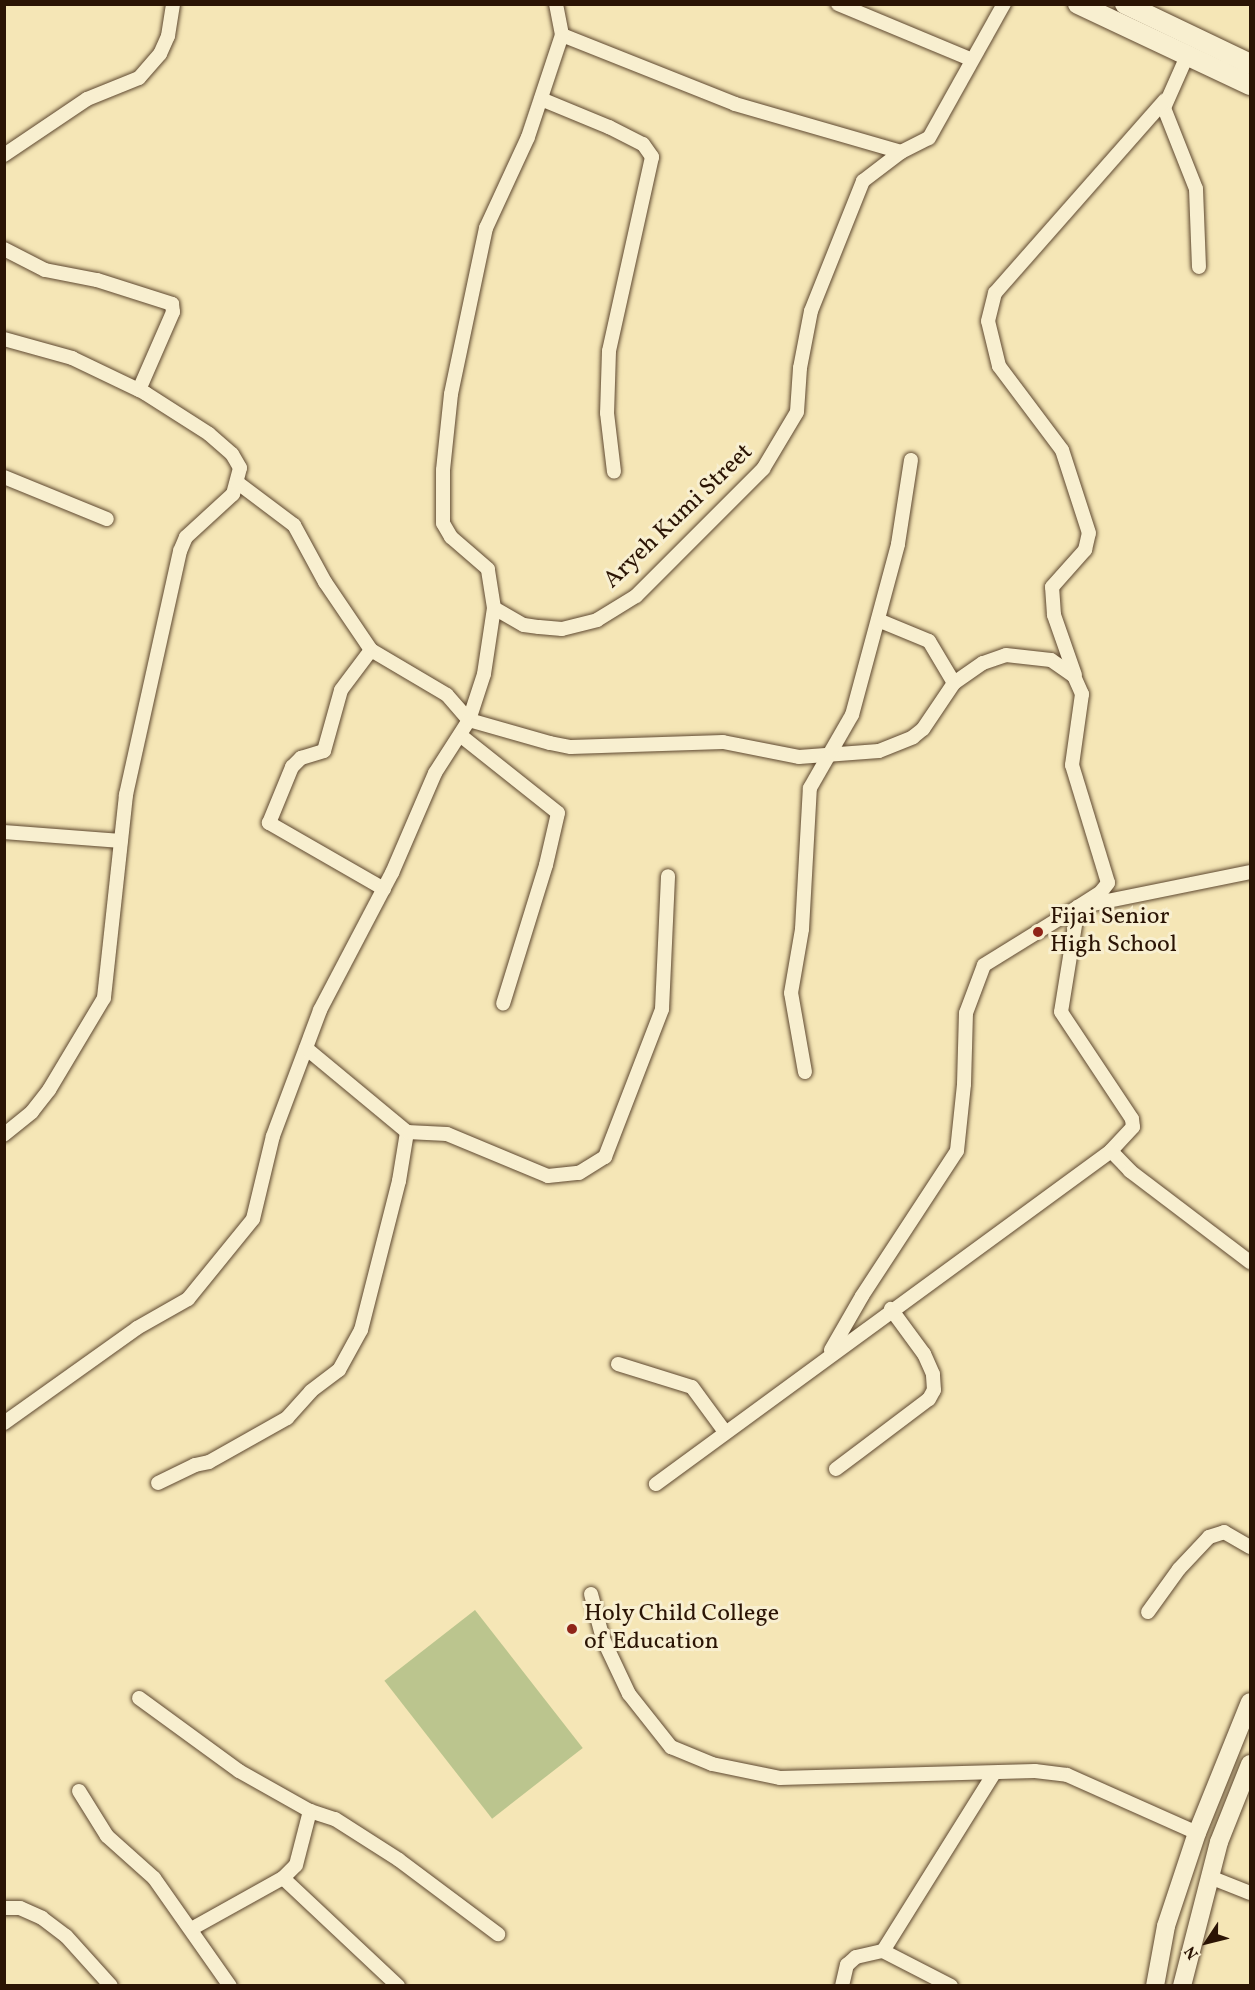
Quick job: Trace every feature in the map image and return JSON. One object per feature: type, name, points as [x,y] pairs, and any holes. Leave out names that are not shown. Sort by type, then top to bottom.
[{"type":"main road","points":[[1078,4],[1251,85]]},
{"type":"main road","points":[[1125,4],[1251,64]]},
{"type":"street","points":[[4,155],[87,99],[139,78],[164,45],[173,4]]},
{"type":"street","points":[[4,1423],[20,1408],[137,1328],[188,1299],[204,1284],[254,1219],[263,1169],[320,1010],[384,889],[423,797],[469,720],[484,674],[494,608],[488,568],[451,537],[442,523],[443,470],[452,394],[486,228],[541,99],[562,35],[556,4]]},
{"type":"street","points":[[838,4],[970,59]]},
{"type":"street","name":"Aryeh Kumi Street","points":[[494,608],[524,625],[551,629],[577,626],[605,615],[636,596],[763,468],[797,412],[800,368],[811,311],[859,188],[867,176],[901,152],[929,138],[953,98],[970,59],[982,48],[1004,4]]},
{"type":"street","points":[[562,35],[735,104],[901,152]]},
{"type":"street","points":[[1187,56],[1164,108],[1196,189],[1198,267]]},
{"type":"street","points":[[541,99],[618,131],[643,144],[652,157],[609,351],[608,412],[614,472]]},
{"type":"street","points":[[829,1355],[862,1296],[957,1151],[964,1084],[966,1013],[984,965],[1101,892],[1108,883],[1072,765],[1082,694],[1054,615],[1052,587],[1085,550],[1089,533],[1062,450],[999,366],[988,321],[995,292],[1166,100]]},
{"type":"street","points":[[4,249],[54,273],[97,280],[172,304],[173,312],[139,390]]},
{"type":"street","points":[[4,339],[72,358],[139,390],[200,428],[232,454],[240,468],[238,483],[233,494],[186,537],[180,551],[141,718],[121,841],[104,998],[49,1090],[32,1112],[4,1135]]},
{"type":"street","points":[[805,1072],[791,993],[802,928],[810,788],[852,715],[898,544],[911,460]]},
{"type":"street","points":[[4,477],[107,519]]},
{"type":"street","points":[[238,483],[294,525],[325,582],[371,650],[447,695],[469,720],[571,747],[723,742],[799,757],[879,751],[913,737],[923,729],[954,683],[983,663],[1006,655],[1027,655],[1060,664],[1074,676],[1082,694]]},
{"type":"street","points":[[878,620],[929,641],[954,683]]},
{"type":"street","points":[[371,650],[341,690],[324,751],[318,756],[301,758],[292,767],[269,823],[384,889]]},
{"type":"street","points":[[460,735],[558,813],[546,865],[503,1004]]},
{"type":"street","points":[[4,832],[121,841]]},
{"type":"street","points":[[1078,907],[1251,872]]},
{"type":"street","points":[[306,1048],[407,1132],[447,1134],[548,1176],[579,1173],[605,1157],[662,1009],[668,876]]},
{"type":"street","points":[[656,1484],[725,1432],[791,1388],[829,1355],[1111,1151],[1129,1134],[1132,1119],[1061,1011],[1078,907]]},
{"type":"street","points":[[158,1483],[269,1431],[348,1358],[366,1309],[407,1132]]},
{"type":"street","points":[[1111,1151],[1130,1171],[1251,1262]]},
{"type":"street","points":[[836,1468],[929,1399],[934,1390],[933,1374],[924,1354],[891,1309]]},
{"type":"street","points":[[618,1364],[692,1387],[725,1432]]},
{"type":"street","points":[[1148,1612],[1179,1569],[1209,1537],[1224,1532],[1251,1547]]},
{"type":"street","points":[[591,1594],[603,1639],[629,1694],[671,1747],[712,1764],[780,1778],[993,1775],[1035,1771],[1067,1775],[1197,1833]]},
{"type":"street","points":[[139,1698],[238,1771],[310,1810],[335,1819],[399,1860],[498,1934]]},
{"type":"street","points":[[1155,1986],[1166,1926],[1197,1833],[1251,1702]]},
{"type":"street","points":[[1182,1986],[1210,1877],[1251,1764]]},
{"type":"street","points":[[883,1951],[993,1775]]},
{"type":"street","points":[[79,1791],[107,1836],[154,1878],[193,1928],[230,1986]]},
{"type":"street","points":[[193,1928],[283,1878],[296,1865],[310,1810]]},
{"type":"street","points":[[1210,1877],[1251,1893]]},
{"type":"street","points":[[283,1878],[398,1986]]},
{"type":"street","points":[[4,1908],[20,1908],[42,1918],[66,1936],[109,1985]]},
{"type":"street","points":[[842,1986],[847,1965],[856,1957],[883,1951],[951,1986]]},
{"type":"green space","points":[[475,1610],[583,1748],[492,1819],[384,1681]]},
{"type":"place","name":"Fijai Senior High School","points":[[1038,932]]},
{"type":"place","name":"Holy Child College of Education","points":[[572,1629]]}]
